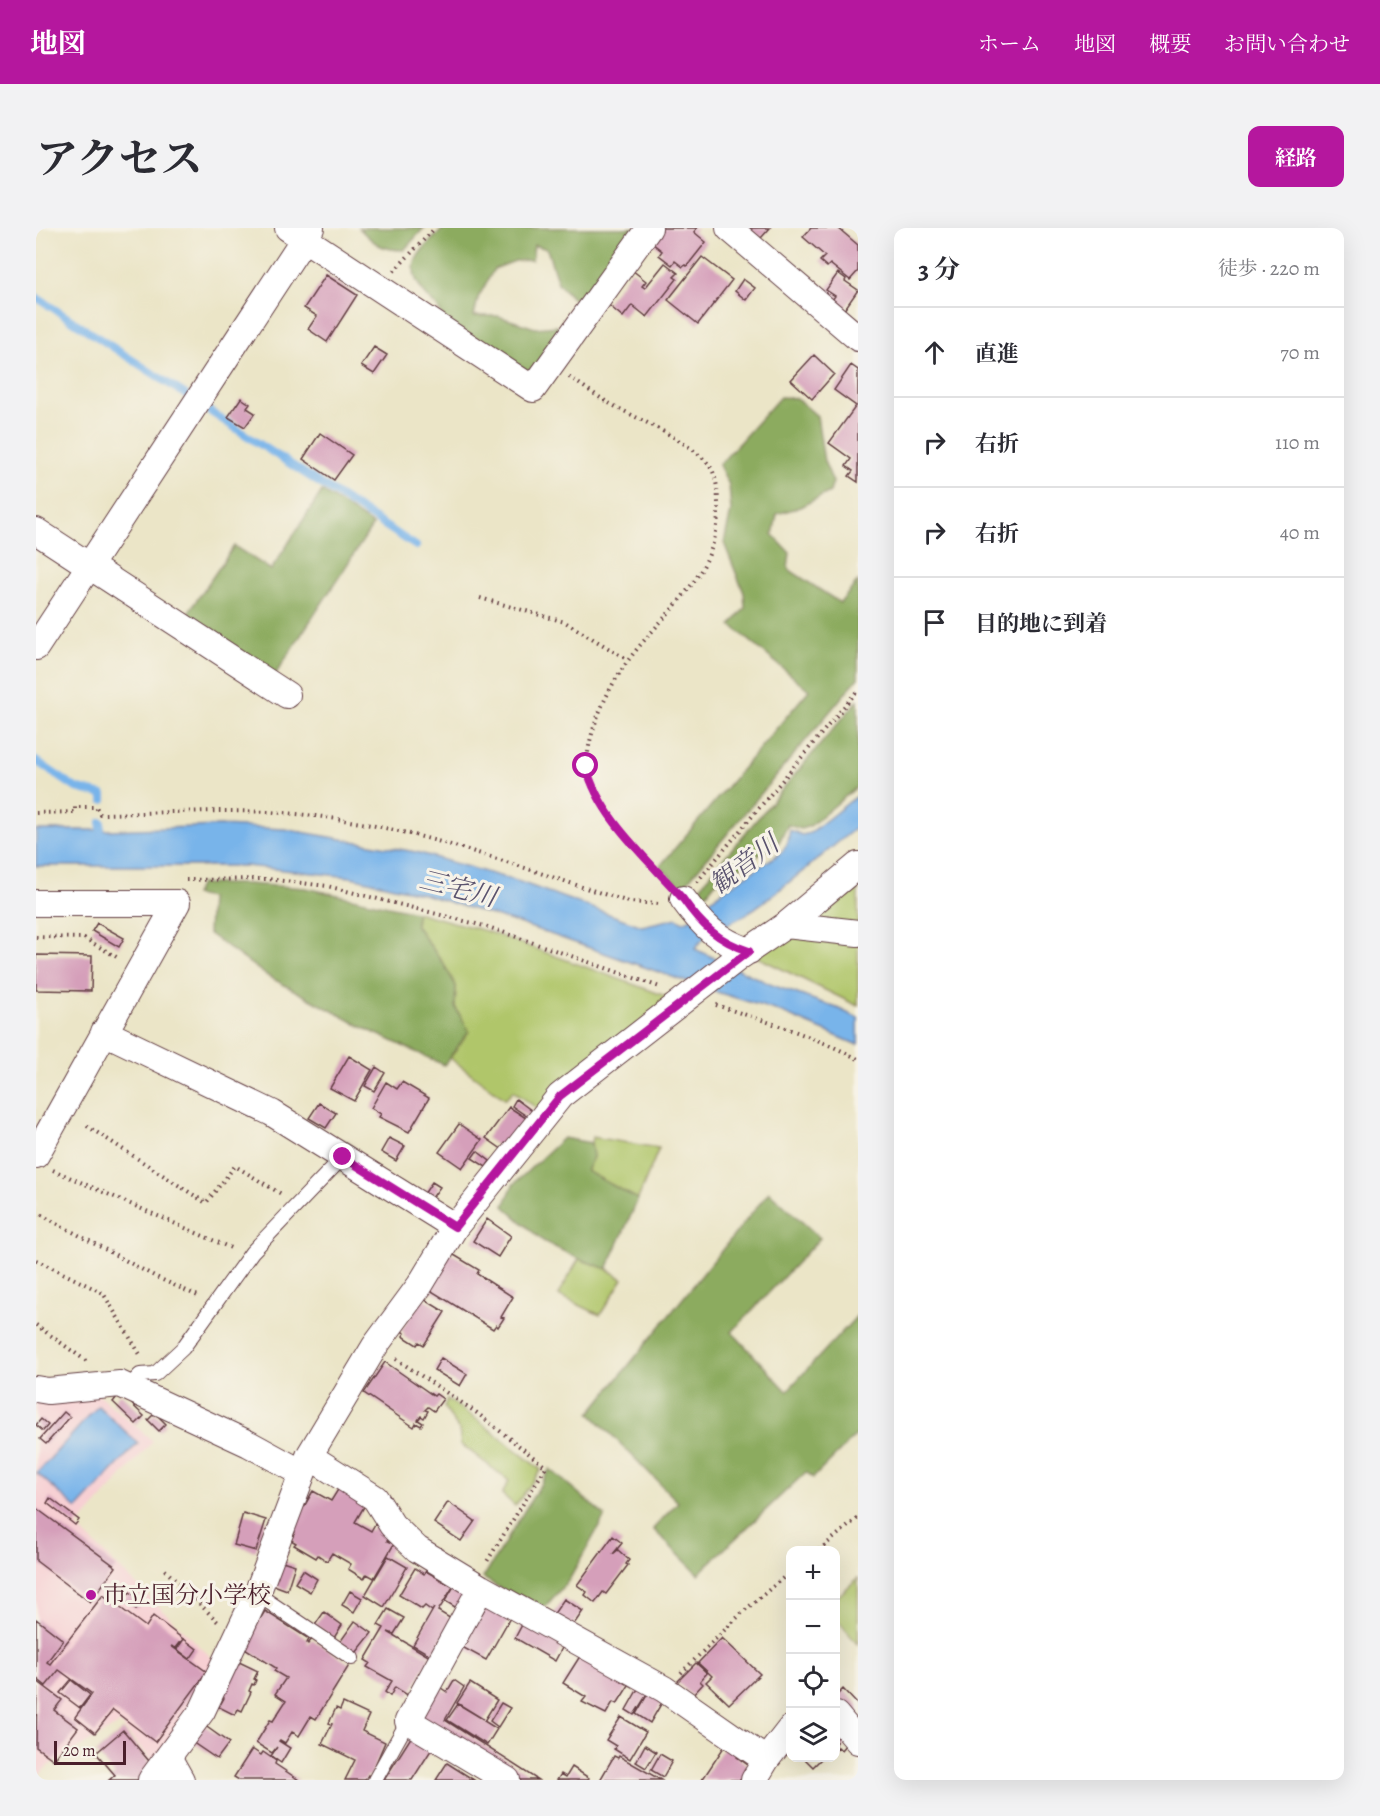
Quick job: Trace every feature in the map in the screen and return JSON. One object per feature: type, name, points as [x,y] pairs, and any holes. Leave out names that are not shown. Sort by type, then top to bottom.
[{"type":"street","points":[[36,647],[301,232],[379,288],[533,389],[649,228]]},
{"type":"street","points":[[729,228],[858,338]]},
{"type":"street","points":[[36,531],[287,695]]},
{"type":"street","points":[[152,1780],[202,1711],[257,1594],[306,1465],[375,1346],[420,1285],[455,1227],[560,1096],[744,954],[786,925],[858,865]]},
{"type":"street","points":[[36,903],[177,903],[104,1032],[41,1161]]},
{"type":"street","points":[[687,904],[713,934],[744,954]]},
{"type":"street","points":[[786,925],[858,933]]},
{"type":"street","points":[[104,1032],[273,1113],[455,1227]]},
{"type":"street","points":[[36,1389],[48,1391],[129,1382],[249,1444],[306,1465],[375,1498],[392,1525],[417,1549],[664,1689],[760,1770],[786,1734]]},
{"type":"street","points":[[477,1585],[408,1721],[507,1780]]},
{"type":"street","points":[[840,1720],[858,1740]]},
{"type":"street","points":[[168,1757],[182,1780]]},
{"type":"lane","points":[[129,1382],[155,1374],[183,1348],[249,1256],[343,1157]]},
{"type":"lane","points":[[257,1594],[352,1658]]},
{"type":"lane","points":[[375,1780],[408,1721]]},
{"type":"path","points":[[379,288],[435,228]]},
{"type":"path","points":[[551,365],[606,402],[650,424],[698,454],[711,468],[718,490],[715,538],[707,559],[686,594],[628,660],[611,686],[598,713],[589,742],[586,766],[591,785],[611,819],[687,904]]},
{"type":"path","points":[[480,598],[565,622],[628,660]]},
{"type":"path","points":[[36,813],[75,812],[75,807],[96,807],[100,814],[295,813],[368,824],[440,842],[629,903],[687,904],[858,690]]},
{"type":"path","points":[[176,880],[267,879],[327,886],[488,927],[783,1027],[836,1047],[858,1059]]},
{"type":"path","points":[[36,937],[84,938],[138,970]]},
{"type":"path","points":[[87,1126],[206,1203],[235,1166],[298,1204]]},
{"type":"path","points":[[41,1161],[249,1256]]},
{"type":"path","points":[[36,1212],[156,1277],[214,1304]]},
{"type":"path","points":[[36,1260],[103,1293],[141,1356],[129,1382],[36,1325]]},
{"type":"path","points":[[375,1346],[477,1413],[546,1467],[477,1585]]},
{"type":"path","points":[[825,1546],[858,1518]]},
{"type":"path","points":[[165,1570],[236,1640]]},
{"type":"path","points":[[664,1689],[744,1611],[786,1575]]},
{"type":"shaded area","name":"市立国分小学校","points":[[99,1395],[153,1441],[77,1527],[217,1663],[156,1765],[120,1724],[48,1766],[36,1778],[36,1397]]},
{"type":"green space","points":[[359,228],[424,228],[404,250],[379,245]]},
{"type":"green space","points":[[444,228],[637,228],[587,300],[573,299],[558,283],[547,249],[534,245],[532,260],[515,261],[494,269],[478,298],[474,316],[498,316],[535,328],[557,326],[563,334],[537,372],[528,373],[444,321],[438,308],[418,283],[414,274],[417,258],[428,243]]},
{"type":"green space","points":[[780,397],[796,398],[817,416],[824,461],[833,482],[830,492],[800,507],[777,514],[773,535],[790,553],[788,569],[840,603],[858,581],[858,678],[682,888],[660,866],[809,690],[731,625],[745,608],[744,593],[724,543],[731,511],[729,485],[719,465]]},
{"type":"green space","points":[[322,491],[373,525],[275,675],[185,617],[234,546],[271,570]]},
{"type":"green space","points":[[858,700],[858,786],[810,826],[801,829],[788,825],[779,842],[715,883],[700,902],[694,896],[708,877]]},
{"type":"green space","points":[[858,877],[858,926],[817,921],[816,908]]},
{"type":"green space","points":[[200,884],[306,888],[416,912],[416,926],[443,963],[456,986],[455,1007],[469,1031],[444,1065],[364,1028],[266,975],[208,933],[210,898],[194,895]]},
{"type":"green space","points":[[416,912],[486,931],[674,999],[541,1111],[513,1091],[505,1099],[450,1058],[469,1031],[455,1007],[456,986],[443,963],[416,926]]},
{"type":"green space","points":[[782,936],[858,941],[858,1006],[755,956]]},
{"type":"green space","points":[[592,1137],[659,1148],[638,1199],[586,1171],[593,1157]]},
{"type":"green space","points":[[563,1138],[591,1143],[593,1157],[586,1171],[638,1199],[607,1269],[579,1259],[543,1241],[504,1206],[513,1185]]},
{"type":"green space","points":[[769,1192],[820,1238],[732,1332],[787,1391],[858,1315],[858,1433],[813,1478],[806,1472],[698,1574],[653,1529],[678,1502],[590,1413]]},
{"type":"green space","points":[[579,1259],[607,1269],[623,1279],[600,1315],[558,1295]]},
{"type":"green space","points":[[447,1399],[541,1470],[515,1506],[502,1494],[509,1481],[461,1444],[459,1430],[444,1407]]},
{"type":"green space","points":[[550,1469],[605,1516],[569,1580],[540,1612],[483,1578]]},
{"type":"green space","points":[[858,1578],[858,1645],[840,1623],[840,1594]]},
{"type":"water","name":"三宅川","points":[[858,795],[858,826],[777,892],[748,913],[713,932],[695,949],[772,985],[837,1008],[858,1018],[858,1045],[775,1010],[710,990],[521,924],[420,893],[351,877],[246,866],[36,866],[36,830],[220,826],[284,829],[416,852],[520,882],[642,926],[677,918],[683,922],[690,919],[718,894],[782,852],[787,844],[790,830],[802,835],[810,833]]},
{"type":"water","points":[[98,1406],[138,1443],[77,1509],[37,1473]]},
{"type":"building","points":[[659,228],[697,228],[694,232],[706,242],[687,266],[683,267],[675,261],[672,265],[659,255],[662,251],[652,243],[662,230]]},
{"type":"building","points":[[749,228],[770,228],[761,238]]},
{"type":"building","points":[[811,228],[838,228],[858,245],[858,271],[850,280],[830,264],[827,267],[820,261],[825,256],[803,237]]},
{"type":"building","points":[[702,257],[732,280],[698,324],[668,300]]},
{"type":"building","points":[[665,263],[678,273],[674,277],[677,279],[647,317],[632,305],[623,317],[606,303],[632,270],[646,281],[642,286],[645,288]]},
{"type":"building","points":[[838,273],[858,290],[844,310],[831,301],[835,296],[826,290]]},
{"type":"building","points":[[326,275],[357,295],[327,342],[308,329],[317,316],[304,308]]},
{"type":"building","points":[[743,279],[755,288],[746,300],[735,291]]},
{"type":"building","points":[[374,347],[387,355],[374,374],[361,366]]},
{"type":"building","points":[[814,355],[834,374],[812,399],[791,380]]},
{"type":"building","points":[[851,365],[858,370],[858,482],[849,476],[853,471],[846,466],[851,459],[829,443],[856,406],[834,390]]},
{"type":"building","points":[[241,398],[250,404],[247,408],[255,413],[245,427],[228,417]]},
{"type":"building","points":[[320,433],[352,455],[334,480],[303,459]]},
{"type":"building","points":[[97,923],[124,938],[119,947],[92,931]]},
{"type":"building","points":[[36,955],[92,956],[91,991],[36,990]]},
{"type":"building","points":[[349,1056],[372,1070],[354,1101],[330,1088]]},
{"type":"building","points":[[376,1067],[385,1073],[374,1091],[365,1086]]},
{"type":"building","points":[[386,1082],[397,1089],[402,1082],[429,1098],[409,1132],[379,1117],[381,1114],[371,1108]]},
{"type":"building","points":[[516,1099],[532,1111],[528,1117],[512,1106]]},
{"type":"building","points":[[319,1103],[336,1113],[326,1128],[309,1118]]},
{"type":"building","points":[[509,1107],[529,1120],[506,1152],[486,1138]]},
{"type":"building","points":[[459,1124],[482,1140],[462,1168],[439,1152]]},
{"type":"building","points":[[389,1138],[405,1146],[396,1161],[381,1152]]},
{"type":"building","points":[[477,1151],[490,1161],[486,1167],[472,1158]]},
{"type":"building","points":[[432,1182],[440,1187],[429,1202],[422,1197]]},
{"type":"building","points":[[487,1219],[511,1236],[498,1257],[473,1241]]},
{"type":"building","points":[[449,1252],[479,1270],[477,1274],[513,1297],[498,1327],[496,1325],[493,1329],[430,1290]]},
{"type":"building","points":[[422,1298],[445,1312],[424,1345],[419,1342],[417,1345],[403,1336],[405,1333],[401,1331]]},
{"type":"building","points":[[441,1358],[467,1374],[460,1386],[434,1370]]},
{"type":"building","points":[[385,1362],[434,1396],[436,1394],[443,1399],[434,1411],[428,1407],[425,1410],[428,1411],[424,1418],[421,1416],[418,1420],[423,1423],[421,1426],[416,1423],[414,1427],[364,1393]]},
{"type":"building","points":[[120,1393],[144,1416],[136,1424],[113,1402]]},
{"type":"building","points":[[64,1412],[70,1417],[46,1444],[40,1439]]},
{"type":"building","points":[[155,1413],[166,1424],[159,1431],[148,1420]]},
{"type":"building","points":[[41,1419],[48,1425],[43,1431],[36,1425]]},
{"type":"building","points":[[339,1488],[365,1505],[355,1522],[371,1531],[375,1524],[391,1534],[387,1541],[394,1544],[374,1578],[367,1574],[364,1579],[348,1569],[351,1564],[332,1553],[327,1561],[318,1555],[316,1558],[294,1545],[296,1543],[291,1540],[295,1532],[291,1529],[313,1491],[331,1501]]},
{"type":"building","points":[[50,1498],[79,1520],[75,1525],[47,1503]]},
{"type":"building","points":[[448,1502],[475,1521],[461,1541],[434,1523]]},
{"type":"building","points":[[36,1508],[116,1567],[90,1602],[36,1561]]},
{"type":"building","points":[[243,1513],[266,1520],[256,1551],[234,1545]]},
{"type":"building","points":[[613,1536],[622,1543],[613,1554],[618,1550],[629,1560],[626,1564],[628,1565],[606,1594],[603,1592],[595,1603],[585,1595],[587,1592],[577,1585]]},
{"type":"building","points":[[388,1556],[407,1567],[384,1607],[365,1595]]},
{"type":"building","points":[[279,1560],[295,1565],[287,1590],[271,1584]]},
{"type":"building","points":[[415,1568],[424,1574],[426,1571],[453,1587],[438,1611],[453,1620],[432,1656],[413,1645],[434,1608],[432,1611],[425,1606],[422,1609],[399,1595]]},
{"type":"building","points":[[303,1570],[317,1579],[310,1592],[295,1583]]},
{"type":"building","points":[[456,1583],[468,1597],[460,1610],[445,1601]]},
{"type":"building","points":[[350,1591],[362,1598],[354,1612],[342,1605]]},
{"type":"building","points":[[130,1592],[143,1601],[136,1609],[124,1600]]},
{"type":"building","points":[[103,1595],[146,1627],[153,1616],[183,1639],[176,1648],[171,1646],[207,1672],[155,1742],[113,1710],[95,1733],[75,1717],[92,1694],[59,1670],[46,1686],[36,1678],[36,1619],[63,1640],[47,1662],[50,1664]]},
{"type":"building","points":[[564,1599],[583,1611],[572,1627],[553,1615]]},
{"type":"building","points":[[488,1603],[511,1616],[486,1660],[462,1647]]},
{"type":"building","points":[[388,1609],[404,1618],[394,1634],[388,1632],[430,1657],[409,1696],[395,1687],[390,1696],[385,1692],[392,1681],[367,1667],[370,1663],[365,1660],[384,1628],[378,1625]]},
{"type":"building","points":[[265,1611],[309,1639],[308,1644],[312,1639],[350,1664],[316,1719],[311,1716],[299,1736],[292,1732],[285,1743],[279,1741],[290,1748],[281,1763],[271,1756],[277,1747],[272,1753],[256,1743],[270,1720],[273,1721],[286,1701],[275,1694],[286,1678],[274,1671],[276,1668],[243,1647]]},
{"type":"building","points":[[324,1612],[342,1625],[334,1638],[315,1625]]},
{"type":"building","points":[[355,1621],[372,1633],[356,1653],[340,1642]]},
{"type":"building","points":[[523,1623],[563,1646],[555,1661],[515,1638]]},
{"type":"building","points":[[722,1638],[760,1674],[729,1704],[706,1682],[712,1676],[698,1663]]},
{"type":"building","points":[[184,1639],[197,1649],[190,1659],[177,1649]]},
{"type":"building","points":[[582,1653],[618,1674],[616,1677],[629,1685],[617,1704],[613,1702],[606,1714],[582,1702],[586,1697],[563,1683]]},
{"type":"building","points":[[237,1661],[258,1671],[242,1711],[238,1709],[235,1715],[219,1707],[224,1698],[221,1696]]},
{"type":"building","points":[[696,1663],[707,1673],[700,1681],[703,1684],[692,1696],[677,1682]]},
{"type":"building","points":[[71,1680],[90,1695],[80,1708],[60,1693]]},
{"type":"building","points":[[454,1680],[464,1687],[445,1720],[538,1780],[516,1780],[416,1720],[438,1686],[447,1692]]},
{"type":"building","points":[[37,1681],[62,1700],[54,1710],[78,1728],[54,1760],[36,1747]]},
{"type":"building","points":[[470,1683],[497,1700],[484,1721],[497,1729],[487,1745],[447,1720],[458,1704],[483,1719],[457,1703]]},
{"type":"building","points":[[639,1687],[648,1693],[634,1715],[626,1710]]},
{"type":"building","points":[[843,1689],[858,1705],[858,1718],[852,1723],[840,1710],[840,1692]]},
{"type":"building","points":[[650,1690],[664,1699],[650,1723],[636,1714]]},
{"type":"building","points":[[343,1703],[369,1715],[362,1731],[385,1742],[370,1777],[368,1775],[365,1780],[345,1780],[355,1760],[322,1744],[332,1724],[329,1723],[336,1708],[340,1710]]},
{"type":"building","points":[[501,1703],[510,1708],[498,1727],[490,1721]]},
{"type":"building","points":[[621,1717],[646,1732],[630,1759],[614,1749],[616,1746],[606,1740]]},
{"type":"building","points":[[204,1725],[229,1743],[217,1759],[192,1742]]},
{"type":"building","points":[[123,1730],[154,1767],[139,1780],[109,1780],[115,1775],[96,1753]]},
{"type":"building","points":[[415,1731],[435,1744],[412,1780],[384,1780]]},
{"type":"building","points":[[840,1733],[847,1743],[840,1749]]},
{"type":"building","points":[[645,1745],[656,1752],[646,1768],[636,1762]]},
{"type":"building","points":[[730,1745],[740,1752],[737,1757],[752,1768],[747,1780],[702,1780],[724,1747],[727,1749]]},
{"type":"building","points":[[252,1749],[261,1755],[263,1752],[276,1761],[275,1764],[299,1780],[239,1780],[234,1777]]},
{"type":"building","points":[[660,1754],[672,1761],[663,1777],[651,1770]]},
{"type":"building","points":[[614,1756],[618,1758],[619,1756],[661,1780],[600,1780]]},
{"type":"building","points":[[808,1762],[818,1762],[813,1767]]},
{"type":"building","points":[[447,1763],[474,1780],[436,1780]]},
{"type":"building","points":[[572,1767],[589,1778],[588,1780],[557,1780],[561,1774],[566,1777]]},
{"type":"waterway","points":[[36,297],[186,395]]},
{"type":"waterway","points":[[203,407],[416,546]]},
{"type":"waterway","points":[[36,761],[76,788],[103,795],[103,800]]},
{"type":"waterway","points":[[100,839],[101,822]]},
{"type":"place","name":"市立国分小学校","points":[[91,1595]]},
{"type":"route","points":[[343,1157],[455,1227],[560,1096],[749,951],[736,947],[713,934],[611,819],[591,785],[586,766]]},
{"type":"water label","name":"観音川","points":[[744,864]]}]
